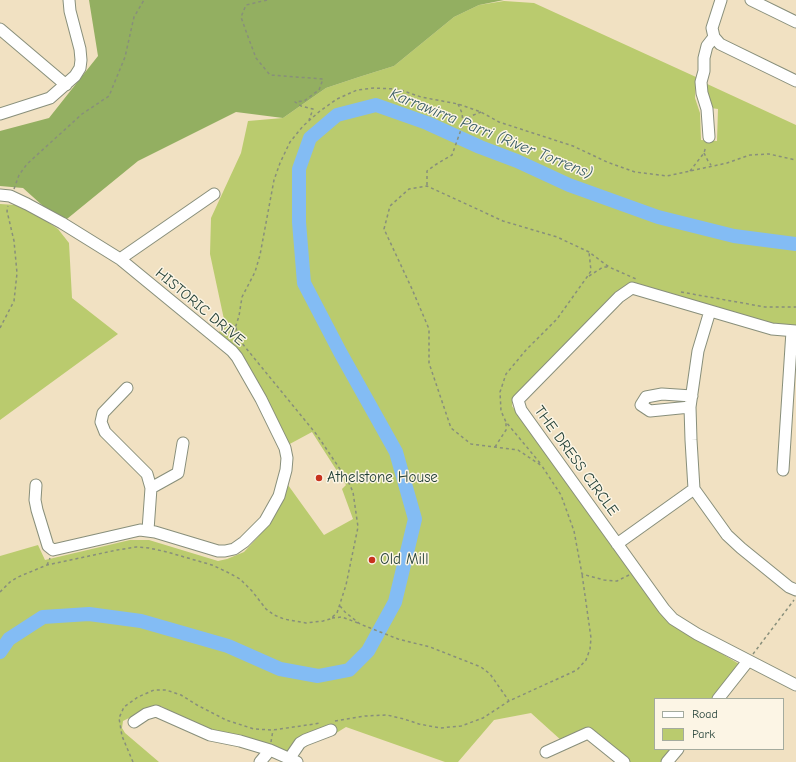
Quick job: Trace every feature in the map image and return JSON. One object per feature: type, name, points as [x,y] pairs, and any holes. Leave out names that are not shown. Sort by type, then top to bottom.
[{"type":"street","points":[[0,114],[50,98],[75,76],[80,68],[81,60],[69,0]]},
{"type":"street","points":[[720,0],[712,28],[714,37],[720,44],[796,81]]},
{"type":"street","points":[[751,0],[796,22]]},
{"type":"street","points":[[2,33],[66,85]]},
{"type":"street","points":[[709,137],[707,109],[702,93],[701,82],[707,46],[714,37]]},
{"type":"street","points":[[120,259],[214,194]]},
{"type":"street","name":"HISTORIC DRIVE","points":[[5,196],[62,223],[120,259],[226,347],[236,357],[249,378],[285,448],[287,458],[286,470],[279,496],[264,521],[244,542],[234,549],[225,551],[218,551],[148,530],[131,532],[53,550],[48,546],[36,510],[36,485]]},
{"type":"street","name":"THE DRESS CIRCLE","points":[[794,331],[772,329],[632,288],[619,297],[518,400],[521,410],[664,609],[673,619],[684,627],[751,657],[796,685]]},
{"type":"street","points":[[710,311],[698,351],[691,402],[690,440],[694,489],[727,535],[789,587],[796,590]]},
{"type":"street","points":[[783,470],[794,331]]},
{"type":"street","points":[[127,388],[103,413],[101,422],[105,432],[147,474],[151,488],[148,530]]},
{"type":"street","points":[[151,488],[178,472],[183,443]]},
{"type":"street","points":[[617,544],[694,489]]},
{"type":"street","points":[[719,698],[751,657]]},
{"type":"street","points":[[134,722],[146,714],[156,711],[210,735],[240,741],[270,750],[293,761],[300,743],[333,726]]},
{"type":"street","points":[[546,752],[588,733],[624,762]]},
{"type":"street","points":[[260,762],[270,750]]},
{"type":"street","points":[[667,762],[677,750]]},
{"type":"path","points":[[0,328],[14,301],[17,273],[14,240],[5,196],[27,164],[82,114],[109,96],[125,57],[134,18],[144,0]]},
{"type":"path","points":[[266,0],[246,5],[241,17],[256,58],[270,75],[323,79],[319,90],[304,101],[295,102],[301,106],[313,109],[308,121]]},
{"type":"path","points":[[226,347],[231,340],[236,325],[242,297],[255,272],[260,255],[274,180],[290,142],[308,121],[320,111],[337,99],[357,90],[374,88],[398,89],[420,98],[458,104],[481,112],[499,122],[573,146],[607,162],[635,172],[667,176],[728,163],[750,155],[769,154],[796,160]]},
{"type":"path","points":[[458,104],[462,113],[463,124]]},
{"type":"path","points":[[427,186],[427,171],[452,155],[463,124],[471,116],[481,112]]},
{"type":"path","points":[[690,172],[704,153],[709,137]]},
{"type":"path","points":[[704,153],[712,166]]},
{"type":"path","points":[[542,466],[518,450],[471,444],[451,428],[429,362],[429,329],[384,228],[390,206],[409,189],[427,186],[503,221],[557,237],[589,252],[609,267],[641,282]]},
{"type":"path","points":[[333,726],[365,716],[387,715],[440,728],[461,726],[483,718],[509,701],[577,670],[586,660],[590,649],[591,638],[574,531],[561,495],[542,466],[506,422],[501,411],[500,392],[506,374],[526,350],[557,319],[591,271],[589,252]]},
{"type":"path","points":[[587,276],[603,267],[609,267]]},
{"type":"path","points":[[678,291],[765,307],[796,307]]},
{"type":"path","points":[[0,592],[10,582],[18,577],[47,565],[136,547],[167,552],[212,566],[240,579],[252,591],[266,609],[274,615],[284,619],[306,623],[323,622],[337,613],[354,552],[358,527],[353,492],[348,481],[317,435],[241,342],[237,335],[236,325]]},
{"type":"path","points":[[495,447],[506,430],[506,422]]},
{"type":"path","points":[[582,574],[604,580],[616,581],[626,577],[636,570]]},
{"type":"path","points":[[751,657],[796,597]]},
{"type":"path","points":[[340,606],[344,612],[360,624]]},
{"type":"path","points":[[330,618],[342,616],[398,639],[430,647],[481,667],[490,674],[509,701]]},
{"type":"path","points":[[133,762],[122,736],[119,718],[124,707],[138,697],[154,690],[166,690],[181,695],[226,720],[254,729],[273,730],[320,723]]},
{"type":"green space","points":[[89,0],[504,0],[479,5],[454,17],[394,66],[326,88],[283,118],[236,112],[138,161],[62,223],[23,188],[0,186],[0,131],[49,118],[98,56]]},
{"type":"green space","points":[[504,1],[534,3],[696,77],[695,98],[700,113],[701,140],[717,141],[718,109],[711,108],[705,83],[796,125],[796,330],[632,285],[513,399],[512,406],[628,567],[674,625],[739,664],[712,698],[654,698],[654,750],[671,750],[661,762],[630,762],[592,731],[582,729],[562,741],[531,713],[494,720],[458,762],[445,762],[346,727],[333,735],[330,728],[289,753],[208,731],[161,706],[141,712],[123,721],[122,728],[125,733],[159,762],[0,762],[0,556],[38,545],[45,560],[130,540],[149,540],[218,561],[227,559],[244,552],[258,537],[275,512],[288,485],[324,535],[353,519],[342,489],[346,485],[312,432],[286,446],[259,392],[216,336],[225,324],[210,254],[211,218],[241,153],[248,121],[283,118],[326,88],[394,66],[454,17],[479,5]]},
{"type":"green space","points":[[0,204],[16,205],[36,214],[58,229],[69,243],[72,298],[118,334],[0,420]]},
{"type":"waterway","name":"Karrawirra Parri (River Torrens)","points":[[0,652],[9,639],[43,617],[89,614],[141,621],[228,646],[280,669],[318,676],[349,670],[368,651],[395,602],[415,519],[396,452],[340,352],[304,283],[299,222],[299,169],[310,138],[337,115],[376,105],[427,123],[569,185],[658,217],[734,236],[796,244]]},
{"type":"place","name":"Athelstone House","points":[[319,478]]},
{"type":"place","name":"Old Mill","points":[[372,560]]}]
